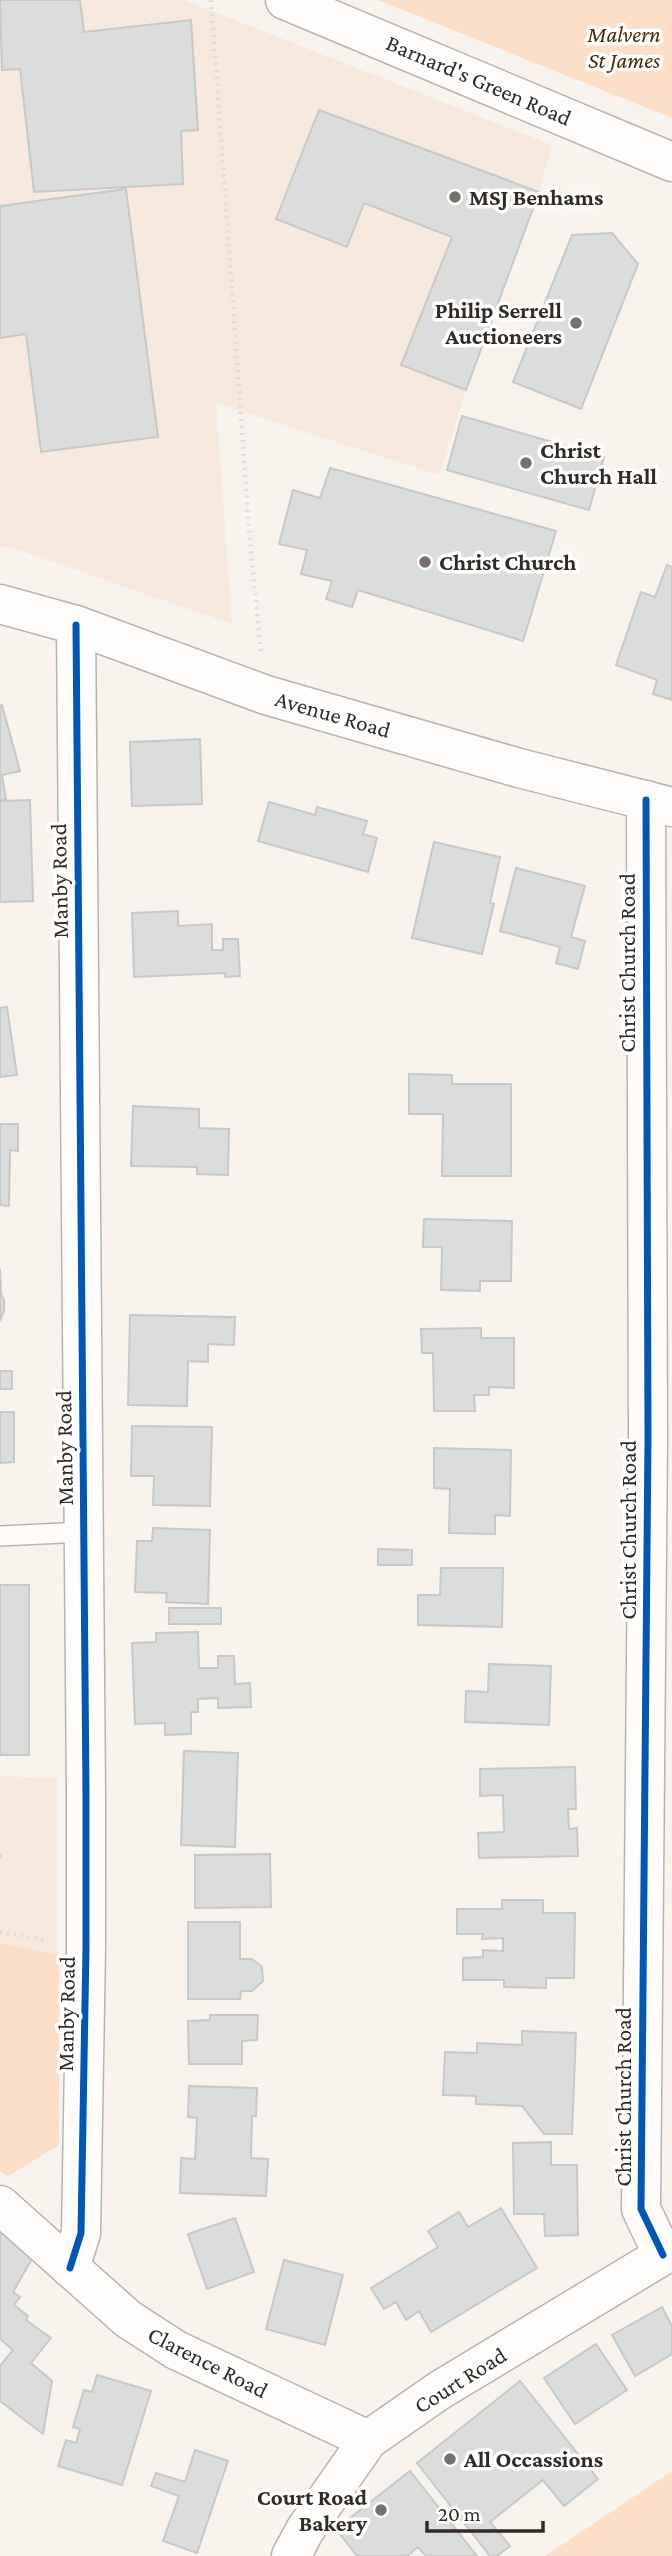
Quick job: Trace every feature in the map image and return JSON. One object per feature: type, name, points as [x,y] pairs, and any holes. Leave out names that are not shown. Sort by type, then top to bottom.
[{"type":"street","name":"Barnard's Green Road","points":[[285,0],[672,162]]},
{"type":"street","name":"Avenue Road","points":[[0,604],[76,625],[266,695],[519,768],[659,803]]},
{"type":"street","name":"Manby Road","points":[[70,2268],[80,2233],[86,1947],[76,625]]},
{"type":"street","name":"Christ Church Road","points":[[659,803],[648,1439],[641,2209],[667,2253]]},
{"type":"street","name":"Clarence Road","points":[[0,2205],[128,2319],[176,2350],[368,2440]]},
{"type":"street","name":"Court Road","points":[[291,2556],[305,2530],[368,2440],[440,2390],[667,2253]]},
{"type":"lane","points":[[0,1536],[84,1532]]},
{"type":"path","points":[[211,0],[250,541],[266,695]]},
{"type":"path","points":[[0,1856],[7,1856]]},
{"type":"path","points":[[0,1931],[86,1947]]},
{"type":"shaded area","points":[[0,0],[184,0],[552,145],[539,192],[466,390],[439,475],[216,403],[232,624],[0,546]]},
{"type":"shaded area","points":[[0,1776],[57,1778],[59,2145],[8,2176],[0,2171]]},
{"type":"green space","name":"Malvern St James","points":[[377,0],[672,0],[672,118],[418,16]]},
{"type":"green space","points":[[0,1943],[59,1955],[59,2145],[8,2176],[0,2171]]},
{"type":"green space","points":[[672,2471],[672,2556],[545,2556]]},
{"type":"building","points":[[0,0],[80,0],[84,32],[191,20],[198,130],[181,131],[183,184],[34,192],[20,69],[2,70]]},
{"type":"building","points":[[319,110],[539,192],[466,390],[401,365],[452,237],[364,203],[347,247],[276,219]]},
{"type":"building","points":[[126,189],[158,437],[41,452],[26,334],[0,338],[0,206]]},
{"type":"building","name":"Philip Serrell Auctioneers","points":[[612,233],[638,264],[581,409],[513,382],[572,235]]},
{"type":"building","name":"Christ Church Hall","points":[[462,416],[604,457],[589,510],[447,470]]},
{"type":"building","name":"Christ Church","points":[[330,468],[556,531],[523,641],[358,590],[352,607],[326,599],[332,581],[301,574],[307,550],[279,544],[293,490],[320,498]]},
{"type":"building","points":[[667,565],[672,567],[672,700],[653,694],[657,680],[616,665],[641,592],[655,597]]},
{"type":"building","points":[[2,705],[20,771],[2,775],[6,799],[0,800],[0,706]]},
{"type":"building","points":[[200,739],[202,804],[132,806],[130,742]]},
{"type":"building","points":[[30,800],[33,901],[0,902],[0,801]]},
{"type":"building","points":[[269,802],[315,815],[317,807],[367,821],[363,834],[377,838],[368,872],[258,841]]},
{"type":"building","points":[[434,842],[500,857],[490,903],[494,904],[482,954],[412,938]]},
{"type":"building","points":[[516,868],[585,886],[571,937],[585,941],[578,969],[556,963],[560,947],[500,931]]},
{"type":"building","points":[[178,911],[178,926],[212,924],[212,950],[223,950],[223,939],[238,939],[240,976],[225,977],[225,973],[134,977],[132,913]]},
{"type":"building","points":[[7,1007],[17,1075],[0,1077],[0,1008]]},
{"type":"building","points":[[409,1074],[452,1075],[452,1084],[511,1084],[511,1176],[442,1176],[443,1114],[409,1114]]},
{"type":"building","points":[[133,1106],[199,1109],[199,1128],[229,1129],[228,1175],[197,1174],[197,1167],[131,1166]]},
{"type":"building","points":[[0,1124],[18,1124],[18,1151],[10,1150],[9,1206],[0,1205]]},
{"type":"building","points":[[424,1219],[512,1221],[511,1281],[480,1281],[480,1291],[441,1290],[442,1247],[423,1247]]},
{"type":"building","points":[[0,1269],[4,1311],[0,1321]]},
{"type":"building","points":[[130,1315],[235,1317],[234,1345],[208,1344],[208,1362],[188,1361],[187,1406],[128,1405]]},
{"type":"building","points":[[481,1328],[481,1338],[514,1338],[514,1388],[489,1387],[489,1395],[474,1395],[475,1411],[434,1411],[433,1353],[422,1353],[421,1329]]},
{"type":"building","points":[[0,1371],[12,1371],[12,1389],[0,1389]]},
{"type":"building","points":[[0,1412],[14,1412],[14,1462],[0,1463]]},
{"type":"building","points":[[132,1426],[212,1427],[210,1506],[153,1505],[154,1476],[131,1476]]},
{"type":"building","points":[[434,1448],[511,1450],[510,1516],[495,1515],[495,1534],[449,1533],[450,1489],[434,1488]]},
{"type":"building","points":[[153,1528],[210,1530],[208,1604],[166,1602],[167,1593],[135,1592],[137,1541],[152,1541]]},
{"type":"building","points":[[378,1549],[412,1550],[412,1565],[378,1565]]},
{"type":"building","points":[[441,1568],[503,1568],[502,1627],[418,1625],[418,1595],[440,1595]]},
{"type":"building","points":[[0,1585],[29,1585],[29,1755],[0,1755]]},
{"type":"building","points":[[169,1608],[221,1608],[221,1624],[169,1624]]},
{"type":"building","points":[[198,1632],[199,1668],[218,1668],[218,1656],[234,1656],[235,1684],[250,1683],[251,1707],[218,1708],[218,1698],[198,1699],[198,1712],[191,1712],[191,1734],[165,1735],[165,1723],[135,1724],[132,1643],[156,1642],[156,1633]]},
{"type":"building","points":[[489,1664],[551,1666],[549,1725],[465,1722],[466,1691],[488,1692]]},
{"type":"building","points":[[184,1751],[238,1753],[235,1847],[181,1845]]},
{"type":"building","points":[[575,1767],[576,1809],[568,1809],[569,1829],[577,1828],[578,1856],[479,1858],[478,1833],[504,1832],[503,1795],[480,1796],[480,1769]]},
{"type":"building","points":[[270,1854],[271,1907],[195,1908],[195,1855]]},
{"type":"building","points":[[502,1900],[543,1900],[543,1913],[575,1913],[574,1978],[546,1978],[546,1988],[504,1987],[504,1980],[463,1980],[463,1958],[483,1957],[483,1950],[503,1951],[503,1938],[482,1939],[483,1934],[457,1934],[457,1909],[502,1909]]},
{"type":"building","points":[[188,1922],[240,1922],[240,1959],[252,1959],[262,1967],[263,1981],[252,1991],[241,1991],[240,1999],[188,1999]]},
{"type":"building","points":[[210,2015],[258,2015],[257,2040],[242,2041],[242,2064],[189,2064],[188,2021],[210,2020]]},
{"type":"building","points":[[522,2031],[576,2033],[572,2134],[544,2134],[522,2106],[476,2104],[476,2096],[443,2095],[445,2052],[477,2053],[477,2043],[522,2045]]},
{"type":"building","points":[[189,2086],[257,2088],[256,2116],[252,2116],[251,2158],[268,2159],[266,2196],[180,2193],[181,2158],[195,2159],[197,2118],[188,2117]]},
{"type":"building","points":[[551,2142],[551,2165],[577,2165],[578,2235],[545,2236],[544,2214],[514,2214],[513,2143]]},
{"type":"building","points":[[501,2208],[537,2268],[431,2332],[419,2311],[406,2320],[396,2302],[384,2309],[371,2288],[438,2247],[428,2231],[459,2212],[468,2227]]},
{"type":"building","points":[[235,2218],[254,2272],[207,2289],[188,2234]]},
{"type":"building","points":[[0,2227],[32,2259],[13,2292],[20,2297],[14,2305],[28,2316],[26,2320],[51,2338],[31,2363],[52,2381],[43,2434],[0,2401],[0,2366],[13,2350],[0,2339]]},
{"type":"building","points":[[284,2260],[343,2275],[325,2345],[266,2329]]},
{"type":"building","points":[[662,2307],[672,2326],[672,2354],[635,2376],[612,2335]]},
{"type":"building","points":[[596,2344],[627,2390],[575,2424],[544,2378]]},
{"type":"building","points":[[97,2375],[151,2391],[122,2485],[58,2466],[66,2440],[76,2443],[80,2429],[73,2427],[84,2390],[92,2392]]},
{"type":"building","points":[[520,2381],[598,2479],[564,2506],[543,2480],[490,2522],[510,2546],[497,2556],[490,2556],[417,2463]]},
{"type":"building","points":[[195,2450],[228,2461],[197,2553],[163,2541],[179,2496],[151,2486],[156,2473],[185,2482]]},
{"type":"building","points":[[410,2471],[477,2556],[426,2556],[418,2547],[407,2556],[357,2556],[336,2529]]},
{"type":"cycle path","points":[[70,2268],[81,2233],[86,1947],[76,625]]},
{"type":"cycle path","points":[[646,800],[648,1439],[641,2209],[663,2255]]},
{"type":"place","name":"MSJ Benhams","points":[[455,197]]},
{"type":"place","name":"Philip Serrell Auctioneers","points":[[576,323]]},
{"type":"place","name":"Christ Church Hall","points":[[526,463]]},
{"type":"place","name":"Christ Church","points":[[425,562]]},
{"type":"place","name":"All Occassions","points":[[450,2459]]},
{"type":"place","name":"Court Road Bakery","points":[[381,2510]]}]
